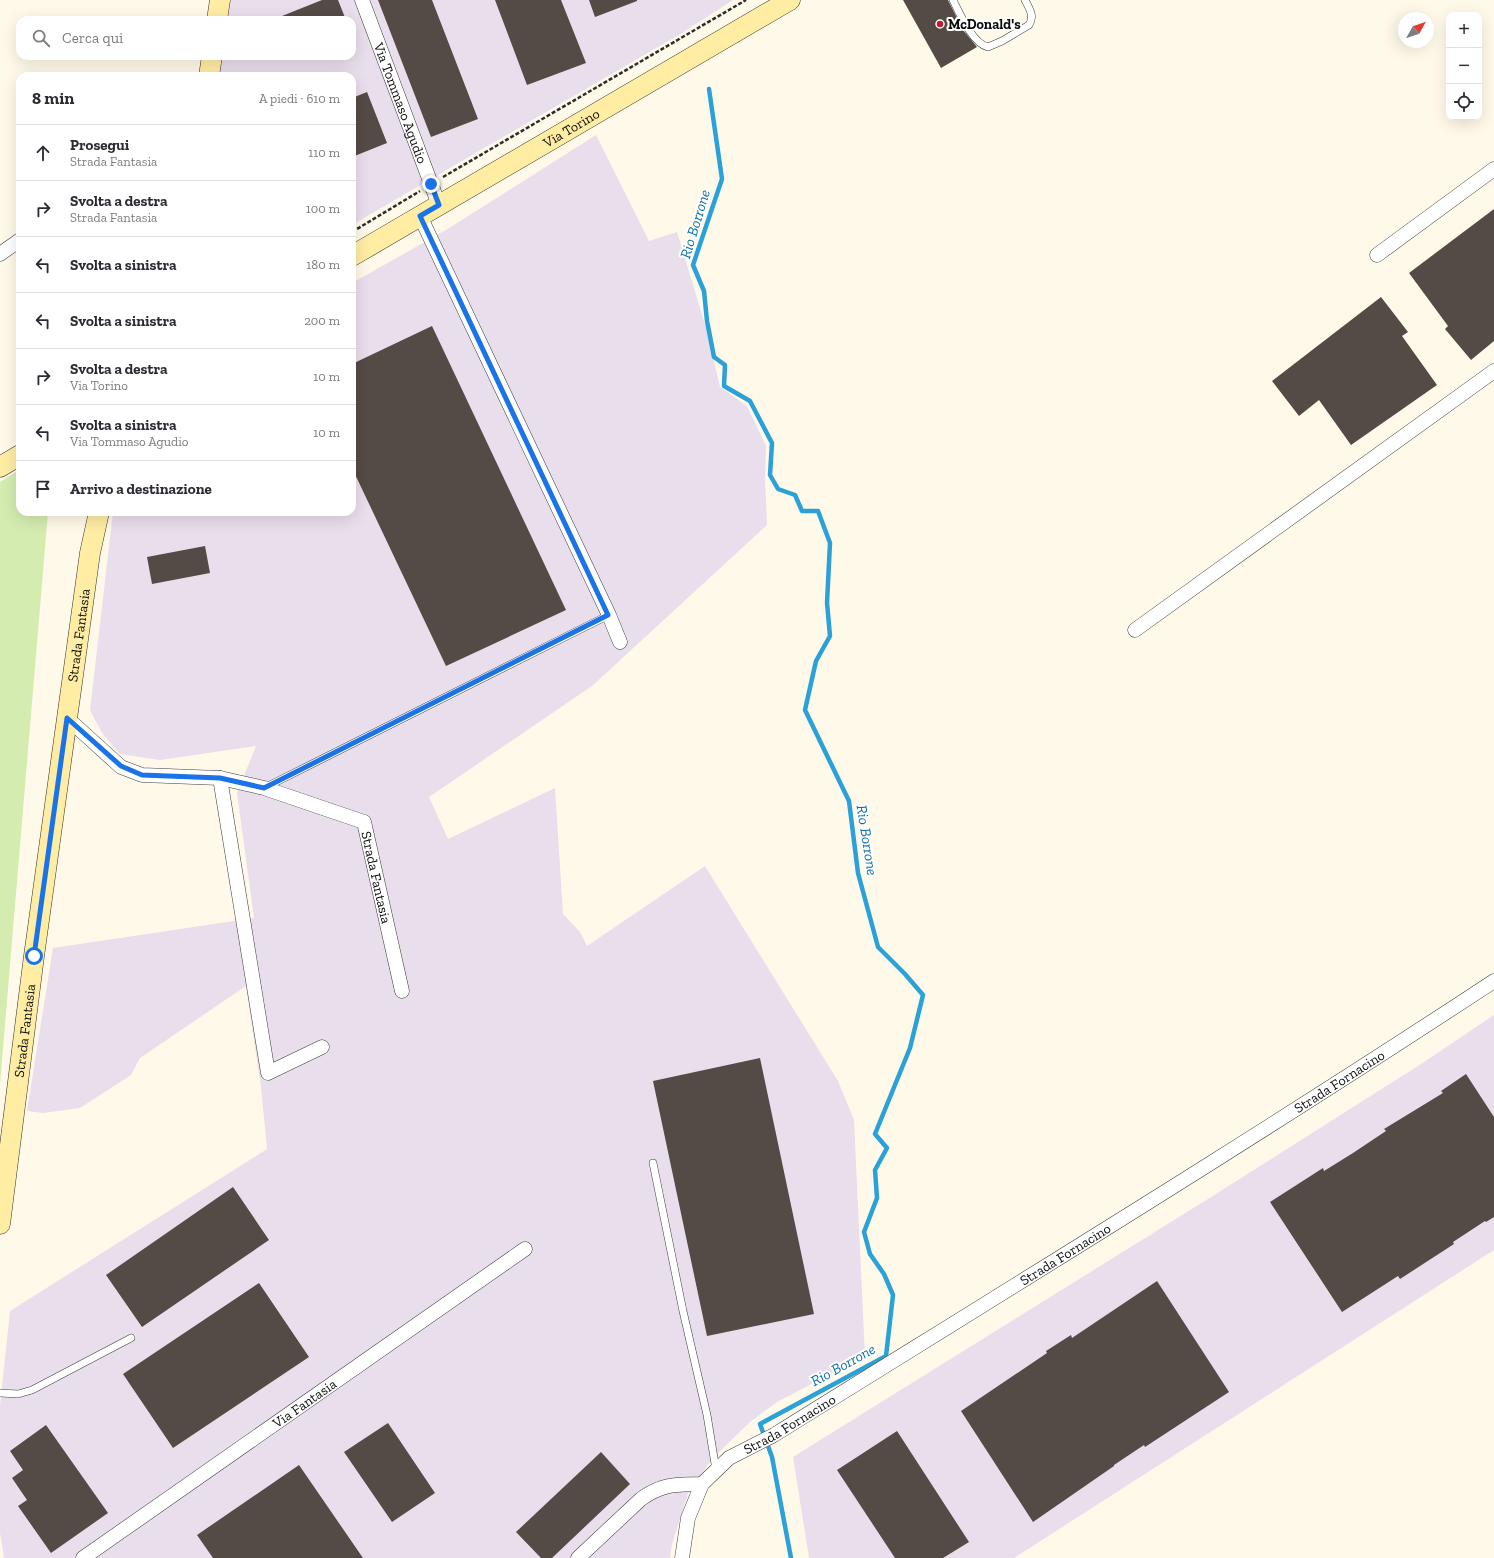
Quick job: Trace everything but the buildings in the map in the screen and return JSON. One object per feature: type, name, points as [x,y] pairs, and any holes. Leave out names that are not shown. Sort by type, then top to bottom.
[{"type":"street","points":[[218,16],[220,0]]},
{"type":"street","name":"Via Tommaso Agudio","points":[[362,0],[439,205]]},
{"type":"street","name":"Via Torino","points":[[356,254],[790,0]]},
{"type":"street","points":[[210,72],[211,60]]},
{"type":"street","points":[[1377,255],[1494,169]]},
{"type":"street","points":[[420,216],[620,642]]},
{"type":"street","points":[[0,254],[16,243]]},
{"type":"street","points":[[1135,630],[1494,371]]},
{"type":"street","points":[[0,467],[16,457]]},
{"type":"street","name":"Strada Fantasia","points":[[90,516],[90,553]]},
{"type":"street","name":"Strada Fantasia","points":[[0,1224],[34,956],[90,553],[98,516]]},
{"type":"street","name":"Strada Fantasia","points":[[67,718],[121,766],[142,775],[220,778],[264,788],[364,822],[402,991]]},
{"type":"street","points":[[220,778],[268,1073],[322,1047]]},
{"type":"street","name":"Strada Fornacino","points":[[682,1558],[688,1518],[702,1484],[729,1458],[774,1435],[1197,1172],[1402,1042],[1494,981]]},
{"type":"street","name":"Via Fantasia","points":[[83,1558],[525,1249]]},
{"type":"street","points":[[578,1558],[641,1499],[652,1491],[664,1486],[702,1484]]},
{"type":"lane","points":[[953,0],[973,37],[979,43],[988,47],[1029,25],[1032,14],[1024,0]]},
{"type":"lane","points":[[264,788],[608,615]]},
{"type":"lane","points":[[653,1163],[683,1311],[707,1415],[716,1470]]},
{"type":"lane","points":[[0,1393],[18,1394],[32,1390],[131,1338]]},
{"type":"path","points":[[356,230],[431,184],[746,0]]},
{"type":"shaded area","points":[[231,0],[733,0],[682,33],[356,223],[356,72],[220,72],[222,60],[356,60],[356,16],[229,16]]},
{"type":"shaded area","points":[[596,135],[649,241],[677,232],[707,331],[720,387],[747,406],[766,446],[765,480],[767,525],[592,686],[429,797],[448,839],[555,788],[563,914],[580,932],[587,946],[705,866],[838,1081],[854,1120],[865,1356],[777,1402],[750,1422],[713,1458],[688,1493],[672,1544],[670,1558],[4,1558],[0,1533],[0,1405],[10,1311],[267,1149],[261,1087],[246,986],[140,1058],[131,1075],[80,1108],[43,1113],[27,1111],[53,948],[254,918],[237,793],[256,746],[160,760],[120,754],[102,733],[90,710],[113,516],[356,516],[356,281],[446,230]]},
{"type":"shaded area","points":[[1494,1015],[1494,1250],[1014,1558],[809,1558],[793,1457],[1216,1194],[1421,1064]]},
{"type":"green space","points":[[16,472],[16,516],[48,516],[0,1084],[0,482]]},
{"type":"waterway","name":"Rio Borrone","points":[[709,89],[722,179],[693,265],[704,291],[707,321],[714,357],[725,365],[724,386],[750,401],[772,443],[770,475],[778,489],[795,495],[802,511],[818,511],[830,543],[827,603],[830,636],[816,661],[805,710],[849,801],[858,873],[878,947],[905,974],[923,995],[910,1048],[875,1134],[887,1148],[875,1170],[877,1198],[864,1232],[870,1254],[884,1274],[893,1295],[886,1356],[760,1424],[772,1457],[791,1558]]},
{"type":"place","name":"McDonald's","points":[[940,24]]},
{"type":"route","points":[[34,956],[67,718],[121,766],[142,775],[220,778],[264,788],[608,615],[420,216],[439,205],[431,184]]}]
